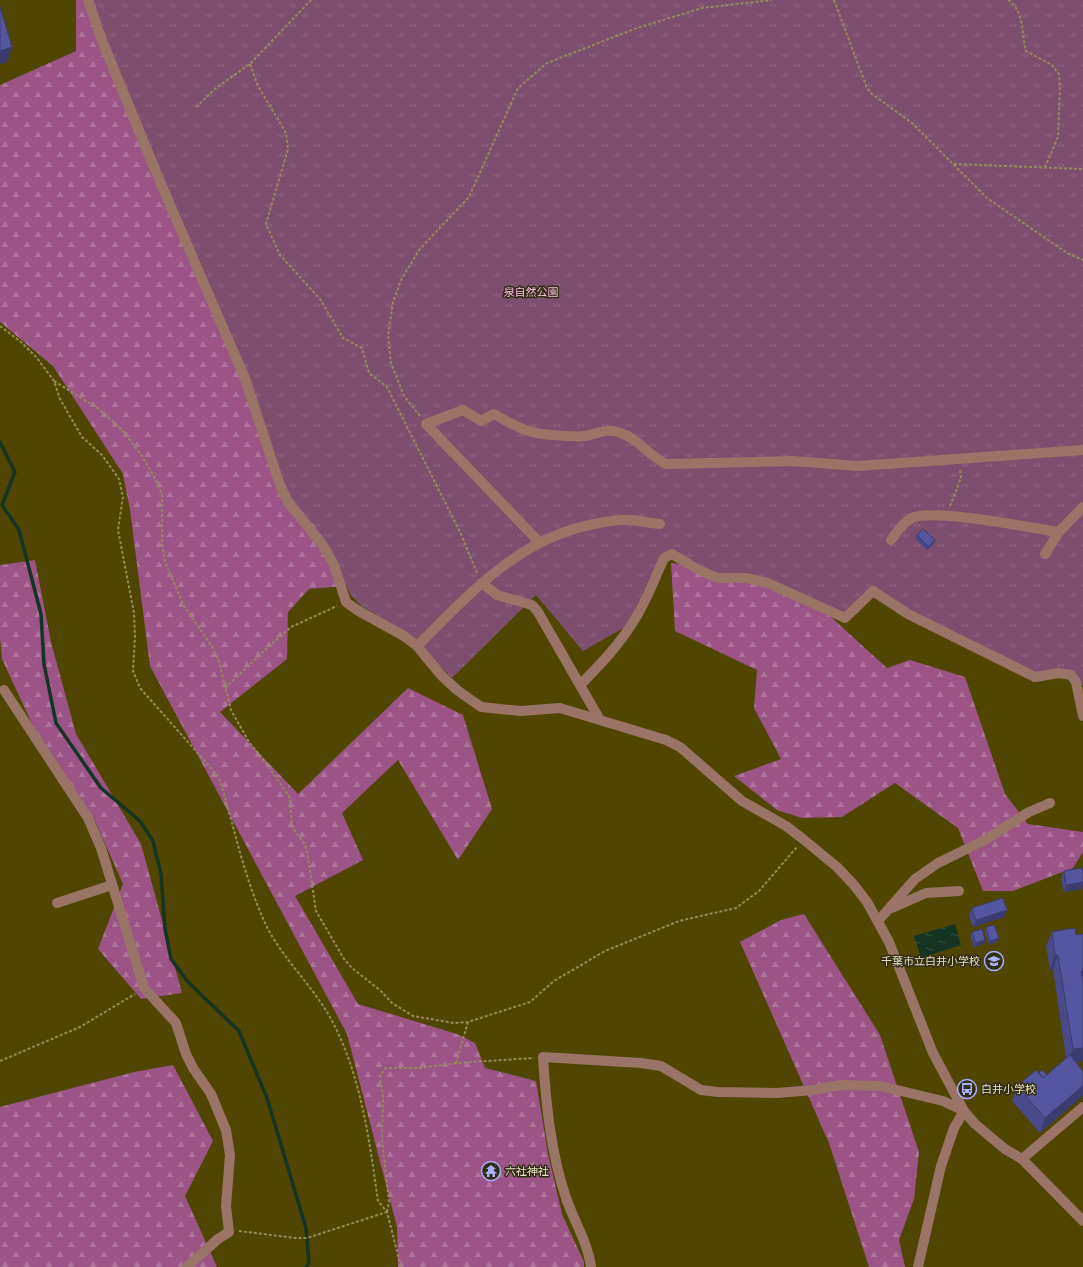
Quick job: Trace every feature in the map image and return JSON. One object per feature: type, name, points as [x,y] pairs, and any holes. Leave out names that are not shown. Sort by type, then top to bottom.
[{"type":"street","points":[[88,0],[102,40],[155,170],[245,379],[281,488],[288,502],[324,547],[334,564],[346,602],[357,610],[404,636],[417,646],[440,676],[481,707],[521,711],[560,708],[666,740],[680,747],[742,801],[786,826],[837,867],[863,897],[889,942],[933,1052],[964,1111],[975,1124],[1005,1149],[1022,1160],[1083,1221]]},
{"type":"street","points":[[539,542],[426,424],[463,410],[481,421],[494,414],[519,428],[540,435],[584,437],[601,430],[618,432],[644,446],[656,460],[666,464],[793,461],[858,466],[1083,450]]},
{"type":"street","points":[[1045,554],[1059,532],[1083,507]]},
{"type":"street","points":[[891,540],[902,526],[913,518],[944,515],[1059,532]]},
{"type":"street","points":[[417,646],[482,583],[539,542],[574,528],[609,521],[630,520],[660,524]]},
{"type":"street","points":[[580,685],[604,661],[636,618],[664,558],[672,554],[697,569],[717,578],[746,578],[768,583],[845,618],[873,591],[908,614],[1035,677],[1066,673],[1071,675],[1079,685],[1083,716]]},
{"type":"street","points":[[482,583],[498,595],[532,605],[538,612],[600,720]]},
{"type":"street","points":[[4,690],[88,818],[101,848],[144,988],[176,1023],[186,1054],[211,1094],[226,1130],[230,1155],[226,1206],[230,1232],[218,1239],[187,1267]]},
{"type":"street","points":[[878,921],[915,879],[938,863],[985,840],[1029,812],[1050,803]]},
{"type":"street","points":[[57,903],[112,885]]},
{"type":"street","points":[[888,910],[926,894],[959,891]]},
{"type":"street","points":[[591,1267],[588,1251],[566,1198],[555,1155],[546,1104],[543,1058],[641,1063],[661,1066],[701,1090],[718,1092],[777,1093],[813,1090],[841,1085],[880,1086],[943,1101],[964,1111]]},
{"type":"street","points":[[1022,1160],[1083,1107]]},
{"type":"street","points":[[918,1267],[941,1166],[954,1128],[964,1111]]},
{"type":"path","points":[[196,107],[216,88],[250,64],[311,0]]},
{"type":"path","points":[[426,424],[404,396],[391,363],[388,336],[393,302],[401,280],[419,250],[470,197],[518,88],[547,63],[637,28],[702,8],[772,0]]},
{"type":"path","points":[[834,0],[867,88],[872,94],[912,123],[987,198],[1067,253],[1083,260]]},
{"type":"path","points":[[1008,0],[1014,4],[1020,16],[1026,51],[1052,65],[1059,74],[1058,137],[1045,167]]},
{"type":"path","points":[[250,64],[258,86],[286,133],[288,149],[266,224],[280,255],[320,298],[343,338],[362,348],[369,373],[387,387],[460,532],[482,583]]},
{"type":"path","points":[[953,164],[1083,169]]},
{"type":"path","points":[[0,326],[21,342],[37,358],[54,381],[60,399],[74,425],[82,436],[102,455],[119,479],[123,498],[118,530],[134,613],[135,637],[133,671],[136,680],[140,688],[218,776],[224,788],[230,818],[250,884],[265,923],[278,946],[312,990],[330,1017],[351,1066],[367,1126],[378,1201],[387,1212],[401,1267]]},
{"type":"path","points":[[54,381],[99,409],[123,431],[142,456],[156,480],[162,495],[162,542],[166,562],[184,606],[213,648],[231,710],[249,742],[269,767],[290,798],[292,827],[304,843],[307,851],[316,911],[344,959],[352,968],[381,990],[392,1003],[413,1016],[454,1023],[468,1022],[530,1002],[554,981],[605,951],[679,921],[736,908],[759,891],[803,839]]},
{"type":"path","points":[[944,515],[951,504],[961,478],[959,467],[951,465],[948,459]]},
{"type":"path","points":[[225,688],[291,627],[346,602]]},
{"type":"path","points":[[0,1061],[80,1027],[144,988]]},
{"type":"path","points":[[456,1063],[468,1022]]},
{"type":"path","points":[[387,1212],[389,1202],[382,1140],[383,1097],[380,1075],[382,1071],[386,1068],[420,1068],[456,1063],[543,1058]]},
{"type":"path","points":[[230,1232],[243,1230],[295,1238],[307,1238],[387,1212]]},
{"type":"green space","name":"泉自然公園","points":[[76,0],[1083,0],[940,536],[309,589],[288,612],[287,659],[220,712],[298,794],[408,688],[463,715],[492,809],[458,860],[398,760],[342,813],[363,860],[295,896],[358,1004],[457,1034],[475,1043],[485,1068],[536,1081],[548,1154],[562,1214],[584,1262],[584,1267],[398,1267],[397,1227],[347,1034],[150,666],[130,510],[123,474],[53,366],[0,322],[0,85],[76,51]]},
{"type":"green space","name":"泉自然公園","points":[[94,0],[1083,0],[1083,685],[1076,679],[1036,673],[909,613],[876,590],[845,614],[781,585],[713,574],[674,553],[649,581],[627,626],[583,651],[536,595],[452,678],[407,633],[360,605],[350,594],[326,540],[292,498],[282,477],[250,376],[190,241],[102,26]]},
{"type":"green space","points":[[35,560],[51,642],[76,734],[141,844],[182,993],[141,999],[98,949],[123,884],[95,821],[35,730],[2,659],[0,638],[0,565]]},
{"type":"green space","points":[[671,563],[788,578],[887,668],[910,660],[965,677],[1005,794],[1028,824],[1083,832],[1083,852],[1073,868],[1013,891],[983,891],[958,828],[895,783],[842,817],[802,818],[777,810],[734,776],[781,759],[754,708],[757,670],[675,631]]},
{"type":"green space","points":[[804,914],[880,1035],[919,1152],[914,1199],[899,1240],[905,1267],[869,1267],[829,1143],[740,942],[781,920]]},
{"type":"green space","points":[[173,1065],[213,1141],[185,1196],[217,1267],[0,1267],[0,1107],[134,1072]]},
{"type":"water","points":[[955,924],[961,945],[921,958],[914,936]]},
{"type":"building","points":[[0,7],[12,47],[0,51]]},
{"type":"building","points":[[923,529],[935,540],[929,547],[917,535]]},
{"type":"building","points":[[1082,868],[1083,882],[1066,885],[1064,871]]},
{"type":"building","points":[[1003,898],[1007,910],[976,920],[972,908]]},
{"type":"building","points":[[994,925],[999,938],[990,941],[986,927]]},
{"type":"building","points":[[1075,928],[1076,935],[1083,934],[1083,971],[1081,971],[1083,982],[1083,1048],[1073,1049],[1058,955],[1055,955],[1052,932]]},
{"type":"building","points":[[982,929],[985,940],[975,943],[972,932]]},
{"type":"building","points":[[1070,1055],[1083,1071],[1083,1086],[1045,1118],[1017,1086],[1036,1070],[1043,1078]]},
{"type":"building","points":[[1042,1070],[1047,1075],[1043,1078],[1039,1073]]},
{"type":"waterway","points":[[0,442],[15,472],[2,505],[19,530],[41,614],[44,664],[56,723],[101,788],[140,821],[153,841],[161,874],[165,929],[171,959],[188,982],[239,1031],[267,1098],[306,1228],[309,1263],[306,1267]]},
{"type":"place","name":"千葉市立白井小学校","points":[[994,961]]},
{"type":"place","name":"白井小学校","points":[[967,1089]]},
{"type":"place","name":"六社神社","points":[[491,1171]]}]
